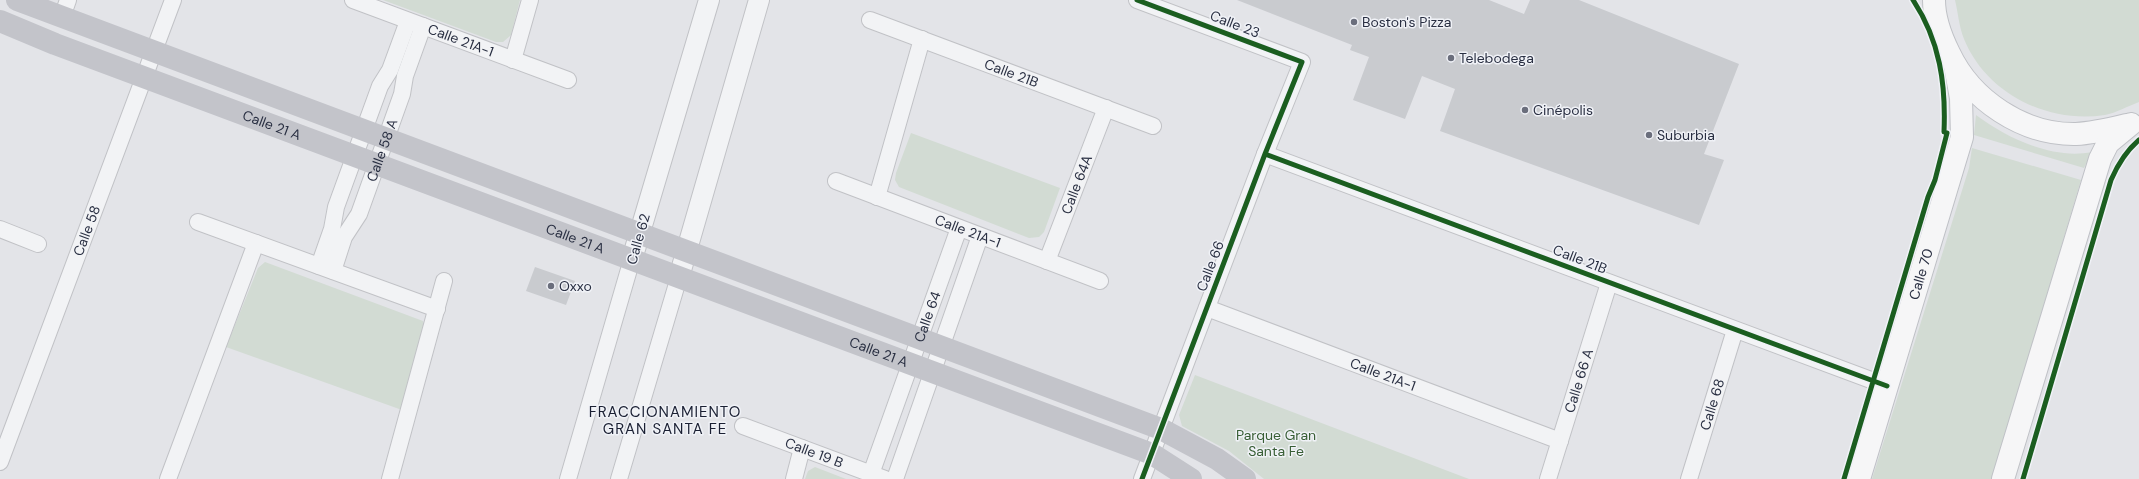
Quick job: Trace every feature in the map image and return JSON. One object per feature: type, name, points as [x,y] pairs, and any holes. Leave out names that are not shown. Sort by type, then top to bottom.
[{"type":"main road","points":[[1933,1],[1941,36],[1955,66],[1978,94],[1994,108],[2019,122],[2046,130],[2075,134],[2103,131],[2135,121]]},
{"type":"main road","name":"Calle 21 A","points":[[30,2],[65,9],[153,52],[1161,429],[1218,459],[1245,479]]},
{"type":"main road","name":"Calle 21 A","points":[[0,21],[144,77],[1152,454],[1190,479]]},
{"type":"main road","name":"Calle 70","points":[[1859,479],[1962,137],[1961,98],[1955,66]]},
{"type":"main road","points":[[2003,479],[2100,159],[2108,143],[2135,121]]},
{"type":"street","name":"Calle 58","points":[[0,462],[4,440],[173,0]]},
{"type":"street","name":"Calle 21A-1","points":[[353,0],[568,80]]},
{"type":"street","points":[[513,60],[530,0]]},
{"type":"street","name":"Calle 62","points":[[568,479],[709,0]]},
{"type":"street","points":[[619,479],[687,252],[759,0]]},
{"type":"street","name":"Calle 23","points":[[1137,0],[1302,62]]},
{"type":"street","name":"Calle 21B","points":[[870,20],[1153,126]]},
{"type":"street","name":"Calle 58 A","points":[[326,269],[336,207],[380,86],[415,23]]},
{"type":"street","name":"Calle 58 A","points":[[326,269],[359,214],[402,94],[415,23]]},
{"type":"street","points":[[877,197],[922,39]]},
{"type":"street","name":"Calle 66","points":[[1142,479],[1265,154],[1302,62]]},
{"type":"street","name":"Calle 64A","points":[[1047,261],[1106,108]]},
{"type":"street","name":"Calle 21B","points":[[1265,154],[1887,386]]},
{"type":"street","name":"Calle 21A-1","points":[[836,181],[1100,281]]},
{"type":"street","points":[[198,222],[437,309]]},
{"type":"street","name":"Calle 64","points":[[878,476],[910,364],[959,228]]},
{"type":"street","points":[[0,229],[38,244]]},
{"type":"street","name":"Calle 64","points":[[895,479],[980,236]]},
{"type":"street","points":[[168,479],[256,243]]},
{"type":"street","points":[[390,479],[444,282]]},
{"type":"street","name":"Calle 66 A","points":[[1548,479],[1609,282]]},
{"type":"street","name":"Calle 21A-1","points":[[1207,308],[1560,440]]},
{"type":"street","name":"Calle 68","points":[[1689,479],[1735,330]]},
{"type":"street","name":"Calle 19 B","points":[[743,426],[878,476]]},
{"type":"street","points":[[794,479],[802,448]]},
{"type":"green space","points":[[383,0],[520,0],[511,35],[503,42],[496,42]]},
{"type":"green space","points":[[1955,0],[2139,0],[2139,102],[2109,114],[2083,117],[2062,115],[2021,101],[2003,89],[1987,75],[1974,58],[1962,34]]},
{"type":"green space","points":[[1976,115],[1988,124],[2016,139],[2046,150],[2077,154],[2092,152],[2084,168],[1974,135]]},
{"type":"green space","points":[[911,133],[1060,188],[1044,232],[1039,237],[1029,238],[899,187],[895,180],[896,173]]},
{"type":"green space","points":[[1972,148],[2081,180],[1992,479],[1872,479],[1969,168]]},
{"type":"green space","points":[[265,262],[423,321],[424,324],[402,410],[226,347],[258,268]]},
{"type":"green space","name":"Parque Gran Santa Fe","points":[[1195,375],[1469,479],[1264,479],[1229,451],[1182,426],[1179,415]]},
{"type":"green space","points":[[815,467],[846,479],[805,479],[808,471]]},
{"type":"building","points":[[1237,0],[1489,0],[1524,14],[1530,0],[1579,0],[1739,64],[1704,154],[1724,160],[1699,225],[1440,131],[1455,89],[1422,76],[1405,119],[1353,100],[1369,57],[1350,50],[1352,45]]},
{"type":"building","name":"Oxxo","points":[[535,267],[575,281],[566,305],[526,291]]},
{"type":"cycle path","points":[[1137,0],[1302,62],[1265,154],[1142,479]]},
{"type":"cycle path","points":[[1913,0],[1930,31],[1939,63],[1944,97],[1944,132]]},
{"type":"cycle path","points":[[1844,479],[1928,197],[1935,180],[1947,133]]},
{"type":"cycle path","points":[[2023,479],[2111,180],[2123,158],[2139,140]]},
{"type":"cycle path","points":[[1265,154],[1887,386]]},
{"type":"place","name":"Boston's Pizza","points":[[1354,22]]},
{"type":"place","name":"Telebodega","points":[[1451,58]]},
{"type":"place","name":"Cinépolis","points":[[1525,110]]},
{"type":"place","name":"Suburbia","points":[[1649,135]]},
{"type":"place","name":"Oxxo","points":[[551,286]]},
{"type":"district","name":"FRACCIONAMIENTO GRAN SANTA FE","points":[[665,420]]}]
